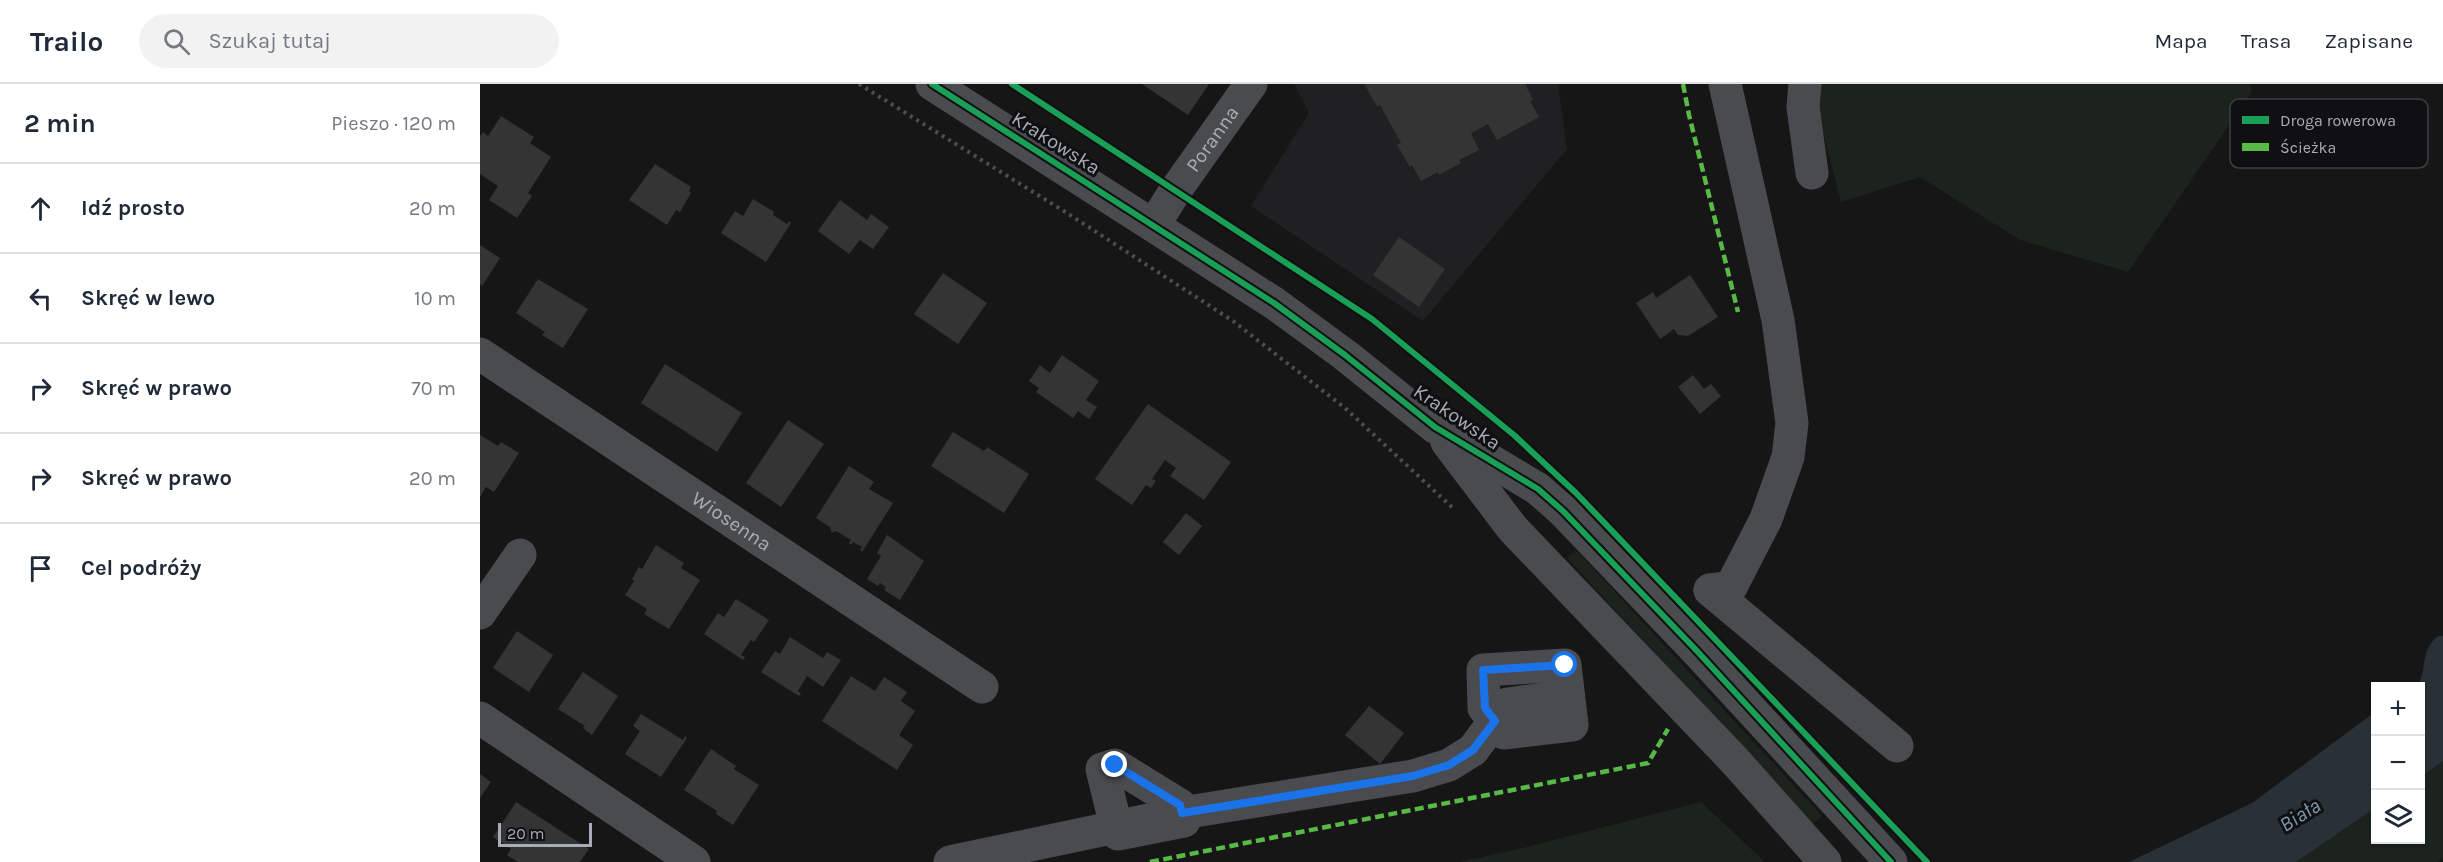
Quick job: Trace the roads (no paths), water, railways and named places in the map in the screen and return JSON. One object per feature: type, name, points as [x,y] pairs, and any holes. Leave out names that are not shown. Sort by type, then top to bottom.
[{"type":"street","name":"Krakowska","points":[[932,84],[970,94],[1154,225],[1274,303],[1345,355],[1435,427],[1538,489],[1563,511],[1696,651],[1891,862]]},
{"type":"street","name":"Poranna","points":[[1154,225],[1169,200],[1251,84]]},
{"type":"street","points":[[1725,84],[1778,320],[1792,423],[1788,457],[1766,519],[1731,587],[1710,590],[1898,746]]},
{"type":"street","points":[[1805,84],[1803,107],[1812,173]]},
{"type":"street","name":"Wiosenna","points":[[480,354],[982,687]]},
{"type":"street","name":"Krakowska","points":[[1435,427],[1513,529],[1736,761],[1819,855]]},
{"type":"street","points":[[480,613],[520,555]]},
{"type":"street","points":[[950,862],[1182,813],[1413,776],[1449,765],[1473,750],[1507,705],[1566,696]]},
{"type":"street","points":[[480,718],[694,862]]},
{"type":"street","points":[[1116,828],[1102,769],[1115,765],[1180,805],[1182,813]]},
{"type":"water","points":[[2438,636],[2443,636],[2443,761],[2425,774],[2425,682],[2419,682],[2426,654]]},
{"type":"water","name":"Biała","points":[[2371,715],[2371,811],[2296,862],[2129,862],[2252,803]]}]
